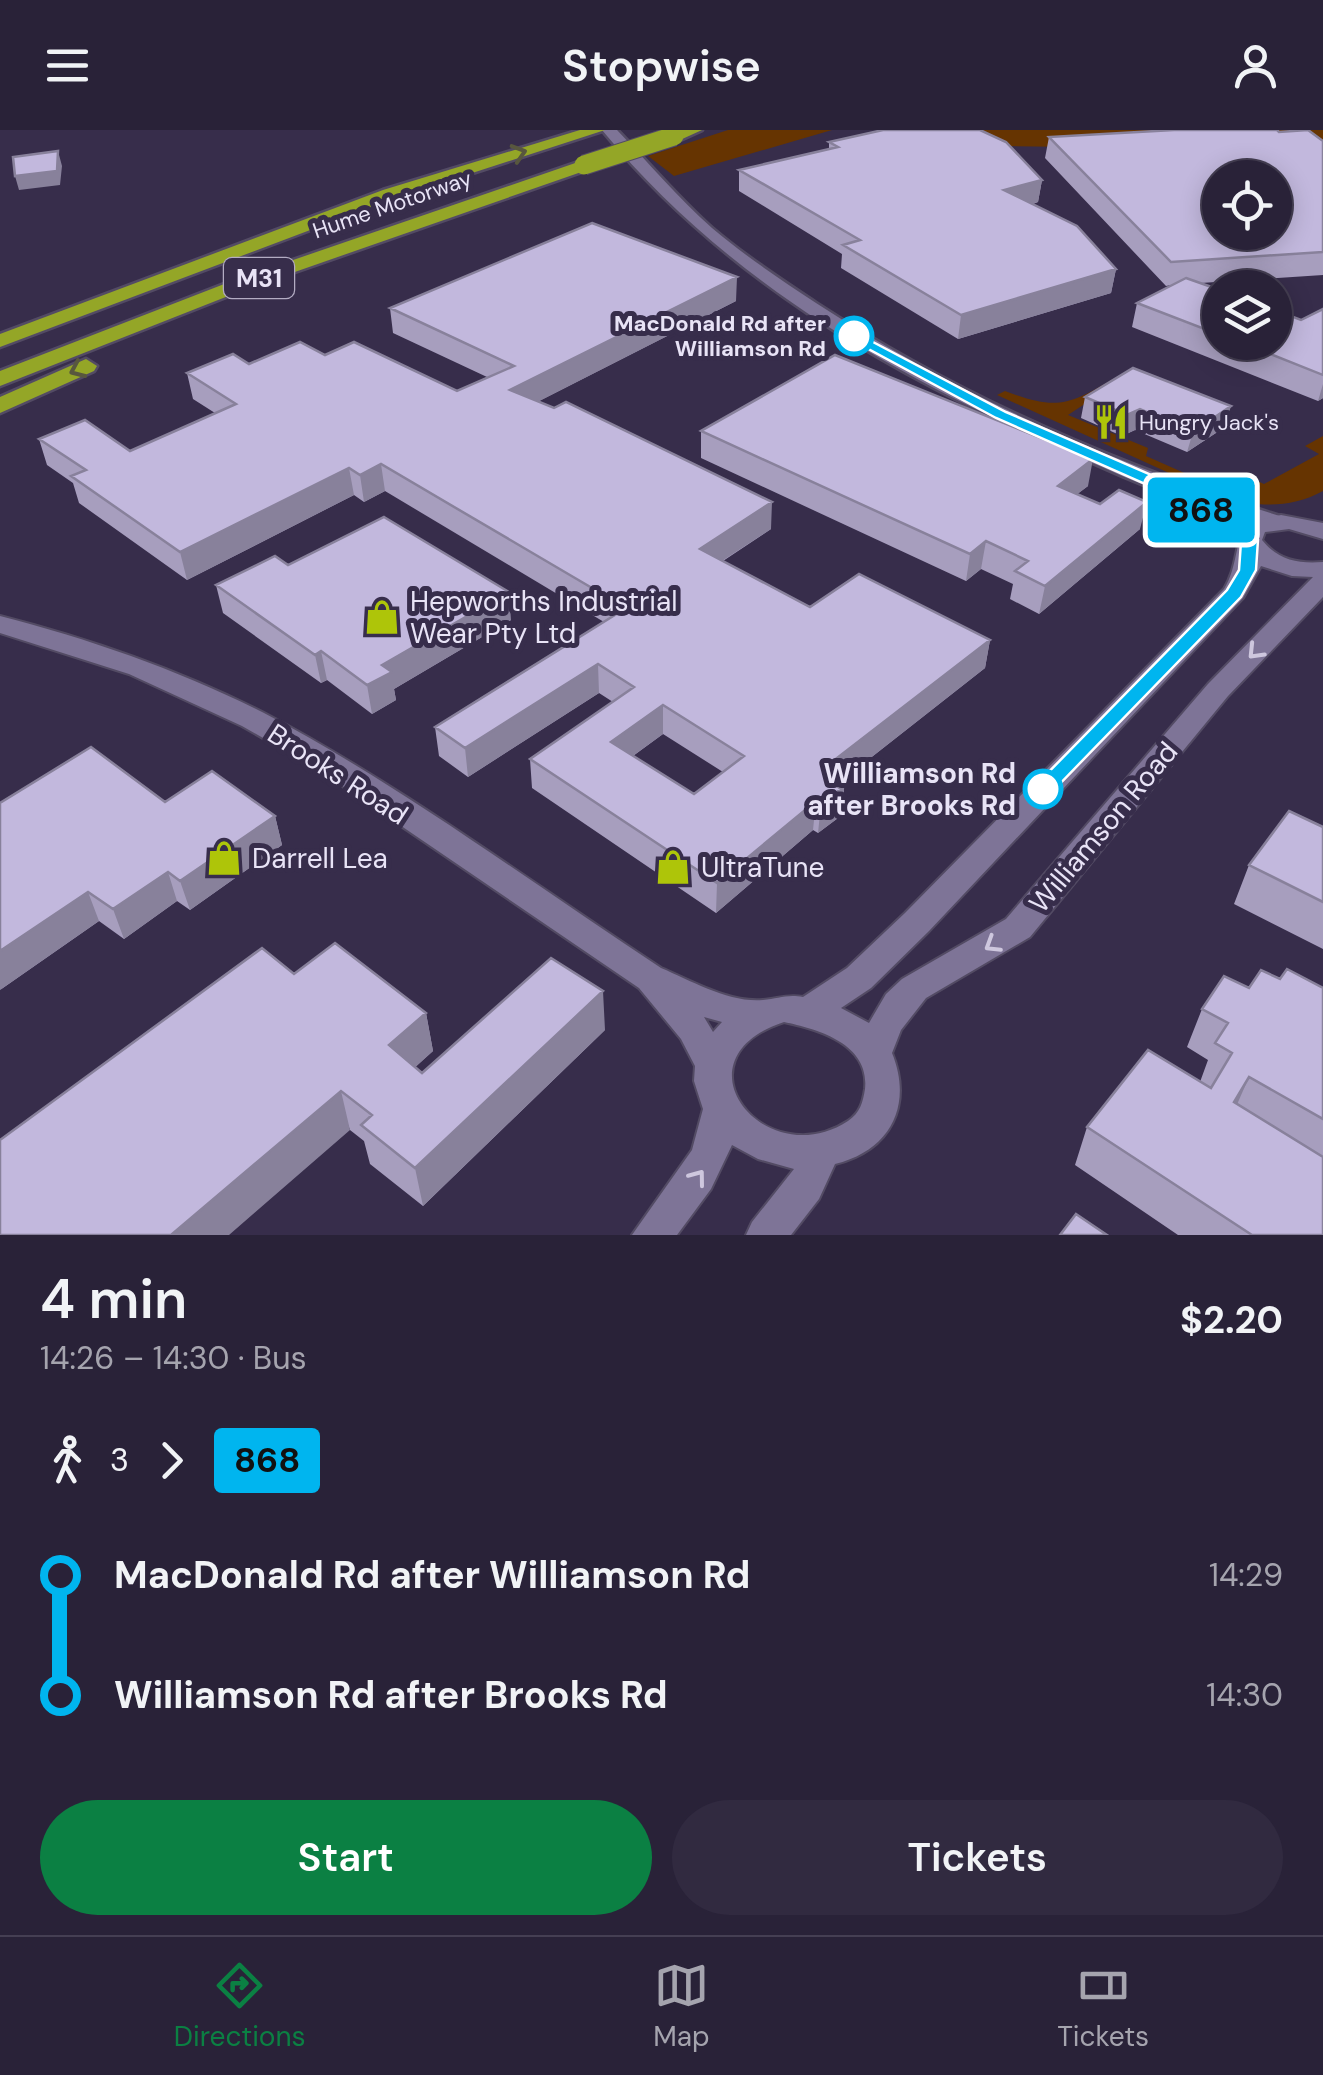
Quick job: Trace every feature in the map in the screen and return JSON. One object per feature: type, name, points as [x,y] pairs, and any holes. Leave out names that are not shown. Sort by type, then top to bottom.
[{"type":"highway","name":"Hume Motorway","points":[[0,341],[389,194],[597,130]]},
{"type":"highway","name":"Hume Motorway","points":[[0,380],[239,286],[522,185],[694,130]]},
{"type":"highway","points":[[0,406],[208,311],[457,215],[522,185]]},
{"type":"highway","points":[[0,323],[389,194]]},
{"type":"main road","points":[[811,1010],[859,978],[918,922],[1234,593],[1248,570],[1255,528],[1323,506]]},
{"type":"main road","points":[[1279,522],[1323,532]]},
{"type":"main road","points":[[1250,543],[1263,557],[1281,566],[1323,569]]},
{"type":"main road","name":"Williamson Road","points":[[875,1052],[884,1022],[896,1003],[917,984],[989,948],[1018,928],[1218,690],[1323,582]]},
{"type":"main road","name":"Brooks Road","points":[[0,624],[139,668],[252,719],[329,762],[649,978],[716,1007],[759,1014]]},
{"type":"main road","name":"Brooks Road","points":[[649,978],[693,1029],[714,1066]]},
{"type":"main road","points":[[784,1008],[811,1010],[848,1025],[875,1052],[883,1072],[884,1094],[878,1114],[855,1138],[822,1152],[792,1153],[764,1145],[740,1130],[722,1109],[714,1088],[714,1066],[722,1044],[738,1027],[759,1014],[784,1008]]},
{"type":"main road","points":[[652,1235],[708,1164],[719,1139],[722,1109]]},
{"type":"main road","points":[[766,1235],[805,1187],[822,1152]]},
{"type":"street","points":[[610,130],[704,229],[799,302],[882,354],[986,407],[1164,487],[1279,522]]},
{"type":"street","points":[[1164,487],[1250,543]]},
{"type":"shaded area","points":[[728,130],[832,130],[674,176],[648,156]]},
{"type":"shaded area","points":[[977,130],[1323,130],[1323,141],[1148,148],[1007,146]]},
{"type":"shaded area","points":[[1115,378],[1121,380],[1068,415],[1148,448],[1146,456],[1216,487],[1225,480],[1243,482],[1251,478],[1264,484],[1319,454],[1305,446],[1323,436],[1323,491],[1298,501],[1273,504],[1222,497],[997,395],[1005,391],[1038,401],[1062,402]]},
{"type":"building","points":[[883,130],[980,130],[1006,142],[1042,180],[1004,190],[1077,226],[1116,269],[961,315],[843,245],[860,240],[739,170],[838,147],[829,142]]},
{"type":"building","points":[[1174,130],[1308,130],[1323,141],[1323,252],[1171,262],[1049,137]]},
{"type":"building","points":[[58,151],[57,171],[15,176],[13,157]]},
{"type":"building","points":[[592,223],[737,277],[510,390],[554,408],[566,402],[772,502],[700,549],[810,607],[859,574],[990,640],[832,762],[846,771],[831,782],[841,789],[821,804],[816,801],[717,883],[530,759],[634,687],[598,664],[465,748],[435,727],[626,608],[381,464],[360,475],[349,468],[180,552],[71,476],[86,470],[39,439],[85,420],[130,451],[236,404],[187,373],[233,354],[249,364],[300,342],[325,355],[354,342],[457,391],[514,366],[390,308]],"holes":[[[663,705],[744,756],[694,794],[611,742]]]},
{"type":"building","points":[[1186,278],[1202,284],[1202,328],[1137,303]]},
{"type":"building","points":[[1323,309],[1323,375],[1285,360],[1292,360],[1292,317],[1301,320]]},
{"type":"building","points":[[835,355],[1093,459],[1058,486],[1100,504],[1119,490],[1147,502],[1045,586],[1015,571],[1028,561],[986,541],[970,554],[701,431]]},
{"type":"building","points":[[1133,368],[1231,406],[1193,432],[1140,409],[1127,415],[1085,397]]},
{"type":"building","points":[[384,517],[509,592],[382,665],[392,672],[367,685],[321,651],[315,655],[216,585],[275,556],[288,565]]},
{"type":"building","points":[[91,747],[165,802],[212,771],[275,816],[180,881],[168,872],[113,909],[88,892],[0,951],[0,803]]},
{"type":"building","points":[[1289,811],[1323,827],[1323,902],[1249,865]]},
{"type":"building","points":[[335,943],[426,1013],[389,1045],[422,1073],[551,958],[603,991],[415,1168],[361,1125],[372,1115],[341,1091],[171,1235],[0,1235],[0,1140],[262,948],[294,974]]},
{"type":"building","points":[[1287,969],[1323,988],[1323,1119],[1249,1077],[1234,1102],[1323,1157],[1323,1235],[1252,1235],[1087,1127],[1148,1050],[1211,1088],[1232,1053],[1215,1043],[1228,1023],[1202,1009],[1224,976],[1249,988],[1261,970],[1280,979]]},
{"type":"building","points":[[1076,1214],[1107,1235],[1060,1235]]},
{"type":"bus line","name":"868","points":[[854,336],[1001,415],[1164,487],[1250,540],[1248,570],[1234,593],[1043,789]]},
{"type":"place","name":"MacDonald Rd after Williamson Rd","points":[[854,336]]},
{"type":"place","name":"Hungry Jack's","points":[[1111,422]]},
{"type":"place","name":"Hepworths Industrial Wear Pty Ltd","points":[[382,617]]},
{"type":"place","name":"Williamson Rd after Brooks Rd","points":[[1043,789]]},
{"type":"place","name":"Darrell Lea","points":[[224,858]]},
{"type":"place","name":"UltraTune","points":[[673,867]]}]
